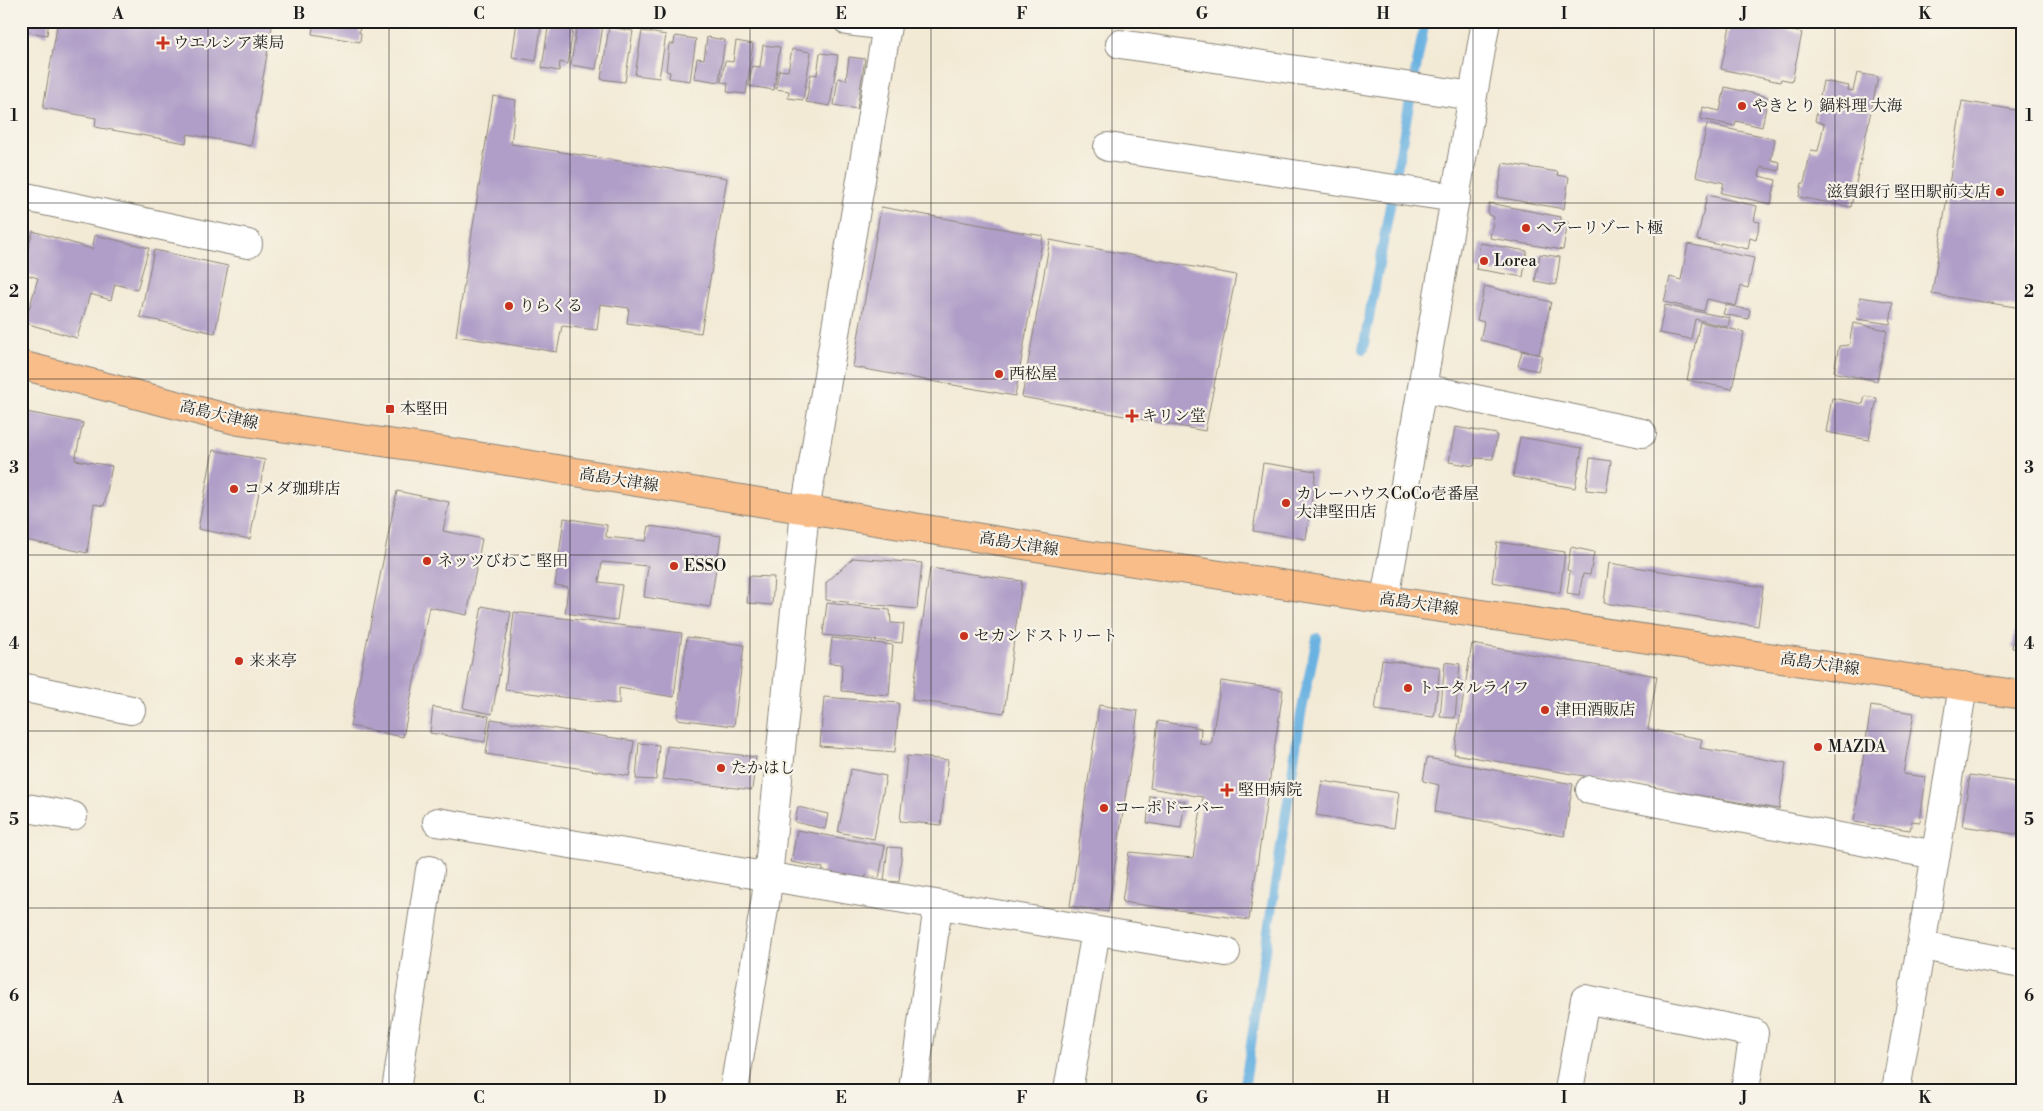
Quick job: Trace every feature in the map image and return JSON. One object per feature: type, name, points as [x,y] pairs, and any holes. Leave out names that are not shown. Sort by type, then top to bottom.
[{"type":"main road","name":"高島大津線","points":[[21,365],[239,421],[474,456],[805,511],[2022,695]]},
{"type":"street","points":[[734,1090],[766,897],[805,511],[887,24],[848,21]]},
{"type":"street","points":[[1385,600],[1486,21]]},
{"type":"street","points":[[1120,44],[1473,96]]},
{"type":"street","points":[[1108,147],[1456,198]]},
{"type":"street","points":[[21,196],[248,244]]},
{"type":"street","points":[[1422,388],[1642,432]]},
{"type":"street","points":[[1896,1090],[1963,686]]},
{"type":"street","points":[[21,687],[131,710]]},
{"type":"street","points":[[1590,790],[1936,855]]},
{"type":"street","points":[[21,807],[73,816]]},
{"type":"street","points":[[437,822],[1226,952]]},
{"type":"street","points":[[396,1090],[430,870]]},
{"type":"street","points":[[913,1090],[938,904]]},
{"type":"street","points":[[1068,1090],[1096,931]]},
{"type":"street","points":[[1921,946],[2022,964]]},
{"type":"street","points":[[1569,1090],[1585,1000],[1754,1033],[1745,1090]]},
{"type":"building","points":[[21,21],[49,21],[47,35],[21,31]]},
{"type":"building","points":[[58,21],[273,21],[251,146],[188,134],[186,143],[95,127],[96,118],[43,108]]},
{"type":"building","points":[[314,21],[361,21],[360,42],[312,34]]},
{"type":"building","points":[[517,21],[542,21],[536,61],[512,57]]},
{"type":"building","points":[[549,21],[574,22],[568,64],[560,62],[559,71],[542,68]]},
{"type":"building","points":[[1731,21],[1747,21],[1802,33],[1792,81],[1781,79],[1780,82],[1721,69]]},
{"type":"building","points":[[577,22],[603,26],[596,69],[571,65]]},
{"type":"building","points":[[609,27],[633,31],[625,82],[601,79]]},
{"type":"building","points":[[642,31],[666,35],[659,78],[635,75]]},
{"type":"building","points":[[675,36],[696,39],[690,81],[669,78],[670,72],[666,71],[669,44],[674,44]]},
{"type":"building","points":[[707,37],[725,40],[719,82],[694,78],[697,58],[704,59]]},
{"type":"building","points":[[736,41],[753,44],[746,94],[727,92],[728,83],[721,82],[725,61],[733,62]]},
{"type":"building","points":[[763,45],[780,47],[774,90],[749,86],[752,66],[760,67]]},
{"type":"building","points":[[792,49],[811,52],[803,100],[788,98],[789,91],[776,89],[779,70],[788,71]]},
{"type":"building","points":[[820,53],[838,55],[830,106],[806,102],[811,74],[817,75]]},
{"type":"building","points":[[849,57],[865,59],[857,109],[834,105],[838,78],[846,80]]},
{"type":"building","points":[[1857,73],[1878,77],[1851,207],[1799,197],[1811,150],[1818,151],[1824,124],[1815,121],[1823,81],[1849,86],[1848,90],[1853,91]]},
{"type":"building","points":[[1725,87],[1768,97],[1762,127],[1736,121],[1735,126],[1701,119],[1703,107],[1720,111]]},
{"type":"building","points":[[493,96],[516,100],[511,144],[727,178],[701,333],[627,323],[629,308],[600,304],[597,330],[562,326],[557,352],[456,336]]},
{"type":"building","points":[[1962,101],[2022,111],[2022,308],[1932,294]]},
{"type":"building","points":[[1707,124],[1775,139],[1771,160],[1780,162],[1779,171],[1761,167],[1759,176],[1776,180],[1771,204],[1721,193],[1724,183],[1696,176]]},
{"type":"building","points":[[1503,163],[1558,172],[1557,175],[1569,177],[1564,209],[1497,197]]},
{"type":"building","points":[[1707,195],[1757,206],[1754,221],[1760,222],[1756,240],[1750,238],[1748,249],[1697,240]]},
{"type":"building","points":[[1489,203],[1561,217],[1561,220],[1568,222],[1563,250],[1490,238],[1494,217],[1488,215]]},
{"type":"building","points":[[881,207],[1043,236],[1015,396],[853,367]]},
{"type":"building","points":[[21,227],[27,229],[22,249],[21,248]]},
{"type":"building","points":[[33,231],[92,249],[95,235],[149,248],[137,290],[115,284],[111,300],[90,294],[77,338],[25,323],[38,278],[21,273]]},
{"type":"building","points":[[1050,240],[1236,275],[1205,431],[1022,397]]},
{"type":"building","points":[[1480,243],[1527,251],[1523,277],[1476,269]]},
{"type":"building","points":[[1688,244],[1754,258],[1748,288],[1741,286],[1736,306],[1707,299],[1704,311],[1664,302],[1670,277],[1681,280]]},
{"type":"building","points":[[154,250],[228,266],[215,333],[140,317]]},
{"type":"building","points":[[1540,254],[1560,257],[1556,285],[1535,281]]},
{"type":"building","points":[[1485,286],[1551,302],[1539,354],[1480,340],[1484,322],[1477,320]]},
{"type":"building","points":[[1860,297],[1893,302],[1890,324],[1857,319]]},
{"type":"building","points":[[1665,305],[1730,318],[1728,327],[1695,319],[1691,339],[1659,333]]},
{"type":"building","points":[[1726,305],[1750,310],[1748,319],[1723,314]]},
{"type":"building","points":[[1700,322],[1744,332],[1732,389],[1687,380]]},
{"type":"building","points":[[1853,323],[1887,330],[1877,381],[1834,371],[1839,346],[1849,345]]},
{"type":"building","points":[[1522,351],[1542,355],[1538,371],[1518,366]]},
{"type":"building","points":[[1865,396],[1877,398],[1869,440],[1826,432],[1832,398],[1863,404]]},
{"type":"building","points":[[21,411],[83,423],[75,460],[112,466],[104,506],[94,504],[87,553],[21,539]]},
{"type":"building","points":[[1455,427],[1497,434],[1493,459],[1475,458],[1474,466],[1449,462]]},
{"type":"building","points":[[1520,437],[1582,448],[1575,488],[1513,477]]},
{"type":"building","points":[[213,450],[265,460],[250,539],[198,529]]},
{"type":"building","points":[[1590,458],[1611,461],[1606,492],[1586,490]]},
{"type":"building","points":[[1263,463],[1316,471],[1306,539],[1253,531]]},
{"type":"building","points":[[397,491],[449,502],[443,531],[482,539],[467,615],[429,607],[403,737],[350,726]]},
{"type":"building","points":[[564,518],[607,525],[606,537],[646,541],[649,526],[721,536],[710,607],[644,597],[648,566],[602,562],[599,582],[622,585],[617,620],[565,613],[568,587],[555,585]]},
{"type":"building","points":[[1497,542],[1565,552],[1560,593],[1492,582]]},
{"type":"building","points":[[1571,547],[1594,552],[1590,575],[1583,574],[1579,595],[1567,593],[1570,571],[1567,570]]},
{"type":"building","points":[[853,558],[922,563],[917,609],[826,600],[826,583]]},
{"type":"building","points":[[1609,563],[1763,587],[1758,626],[1604,603]]},
{"type":"building","points":[[930,568],[1022,581],[1004,713],[912,700]]},
{"type":"building","points":[[749,576],[774,577],[772,605],[747,603]]},
{"type":"building","points":[[2022,592],[2022,649],[2012,648]]},
{"type":"building","points":[[827,603],[890,610],[891,623],[904,624],[902,643],[823,635]]},
{"type":"building","points":[[482,606],[511,612],[492,714],[463,708]]},
{"type":"building","points":[[514,612],[682,633],[674,697],[619,688],[619,704],[505,690]]},
{"type":"building","points":[[687,637],[744,645],[734,726],[677,719]]},
{"type":"building","points":[[832,638],[893,645],[889,695],[841,691],[842,664],[829,663]]},
{"type":"building","points":[[1472,644],[1657,676],[1648,729],[1702,739],[1700,748],[1786,763],[1779,809],[1454,754]]},
{"type":"building","name":"トータルライフ","points":[[1382,660],[1440,667],[1434,717],[1375,710]]},
{"type":"building","points":[[1445,662],[1460,664],[1455,718],[1440,717]]},
{"type":"building","points":[[1221,681],[1283,690],[1249,920],[1122,902],[1129,852],[1193,858],[1203,797],[1150,788],[1158,721],[1201,728],[1200,744],[1211,745]]},
{"type":"building","points":[[824,697],[899,703],[895,752],[820,746]]},
{"type":"building","name":"コーポドーバー","points":[[1099,705],[1138,711],[1108,912],[1070,906]]},
{"type":"building","points":[[1871,706],[1914,713],[1903,774],[1926,777],[1920,822],[1912,821],[1910,830],[1854,822]]},
{"type":"building","points":[[433,707],[489,716],[485,742],[430,733]]},
{"type":"building","points":[[491,719],[634,741],[629,776],[486,754]]},
{"type":"building","points":[[639,743],[659,745],[656,780],[636,779]]},
{"type":"building","points":[[667,746],[756,757],[752,790],[663,779]]},
{"type":"building","points":[[907,756],[948,760],[941,825],[900,821]]},
{"type":"building","points":[[1427,758],[1573,784],[1564,836],[1435,812],[1439,785],[1423,781]]},
{"type":"building","points":[[851,769],[886,776],[874,839],[838,832]]},
{"type":"building","points":[[1970,775],[2022,783],[2022,835],[1962,826]]},
{"type":"building","points":[[1322,781],[1399,793],[1394,828],[1316,815]]},
{"type":"building","points":[[1150,796],[1185,801],[1181,828],[1147,823]]},
{"type":"building","points":[[798,807],[828,814],[825,829],[795,822]]},
{"type":"building","points":[[797,830],[885,846],[879,878],[866,875],[864,887],[821,878],[823,868],[791,862]]},
{"type":"building","points":[[888,847],[902,848],[899,882],[884,881]]},
{"type":"waterway","points":[[1363,349],[1425,21]]},
{"type":"waterway","points":[[1244,1090],[1301,714],[1317,638]]},
{"type":"place","name":"ウエルシア薬局","points":[[163,43]]},
{"type":"place","name":"やきとり 鍋料理 大海","points":[[1742,106]]},
{"type":"place","name":"滋賀銀行 堅田駅前支店","points":[[2000,192]]},
{"type":"place","name":"ヘアーリゾート極","points":[[1526,228]]},
{"type":"place","name":"Lorea","points":[[1484,261]]},
{"type":"place","name":"りらくる","points":[[509,306]]},
{"type":"place","name":"西松屋","points":[[999,374]]},
{"type":"place","name":"本堅田","points":[[390,409]]},
{"type":"place","name":"キリン堂","points":[[1132,416]]},
{"type":"place","name":"コメダ珈琲店","points":[[234,489]]},
{"type":"place","name":"カレーハウスCoCo壱番屋 大津堅田店","points":[[1286,503]]},
{"type":"place","name":"ネッツびわこ 堅田","points":[[427,561]]},
{"type":"place","name":"ESSO","points":[[674,566]]},
{"type":"place","name":"セカンドストリート","points":[[964,636]]},
{"type":"place","name":"来来亭","points":[[239,661]]},
{"type":"place","name":"トータルライフ","points":[[1408,688]]},
{"type":"place","name":"津田酒販店","points":[[1545,710]]},
{"type":"place","name":"MAZDA","points":[[1818,747]]},
{"type":"place","name":"たかはし","points":[[721,768]]},
{"type":"place","name":"堅田病院","points":[[1227,790]]},
{"type":"place","name":"コーポドーバー","points":[[1104,808]]}]
